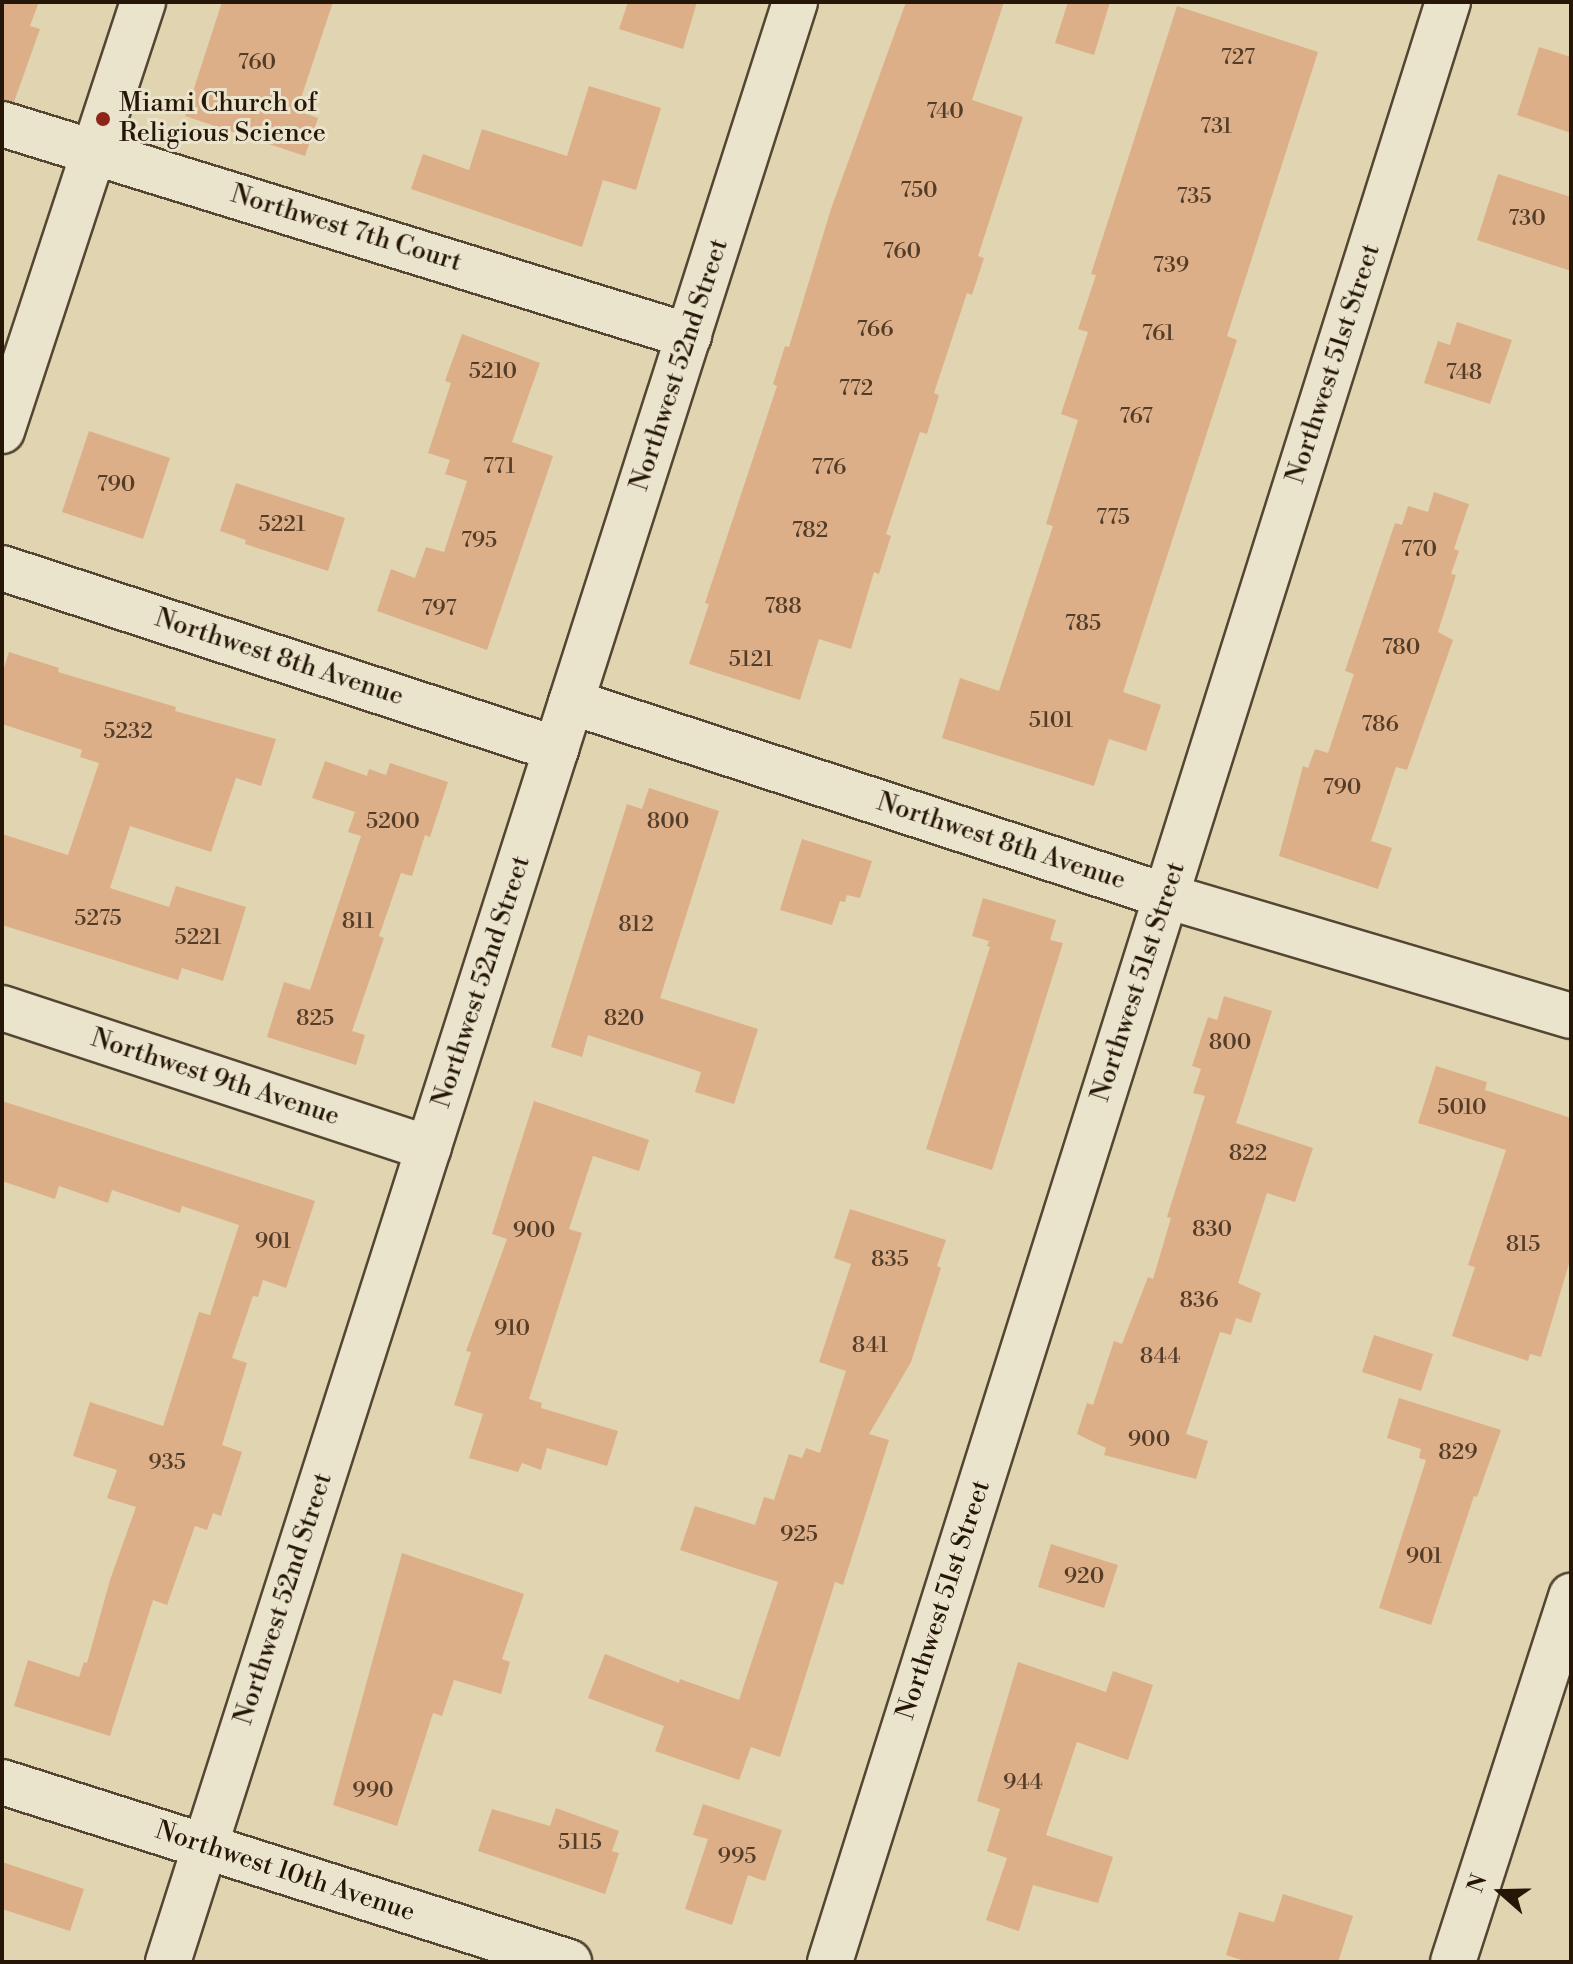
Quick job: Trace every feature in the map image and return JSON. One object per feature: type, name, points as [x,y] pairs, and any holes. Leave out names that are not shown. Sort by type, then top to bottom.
[{"type":"street","points":[[2,431],[143,2]]},
{"type":"street","name":"Northwest 52nd Street","points":[[168,1962],[795,2]]},
{"type":"street","name":"Northwest 51st Street","points":[[830,1962],[1448,2]]},
{"type":"street","name":"Northwest 7th Court","points":[[2,124],[689,336]]},
{"type":"street","name":"Northwest 8th Avenue","points":[[2,568],[556,749]]},
{"type":"street","name":"Northwest 8th Avenue","points":[[571,702],[1166,896],[1571,1016]]},
{"type":"street","name":"Northwest 9th Avenue","points":[[2,1008],[429,1148]]},
{"type":"street","points":[[1453,1962],[1571,1596]]},
{"type":"street","name":"Northwest 10th Avenue","points":[[2,1782],[569,1962]]},
{"type":"building","points":[[2,2],[39,2],[30,26],[40,29],[14,102],[2,100]]},
{"type":"building","points":[[222,2],[333,2],[297,110],[318,118],[305,156],[185,116]]},
{"type":"building","points":[[628,2],[697,2],[683,49],[619,29]]},
{"type":"building","points":[[906,2],[1004,2],[972,100],[1023,117],[978,256],[984,258],[972,295],[967,293],[934,393],[939,395],[927,434],[920,432],[886,534],[891,536],[879,574],[874,572],[851,649],[819,639],[800,700],[689,664],[709,604],[705,603],[777,386],[773,384],[785,346],[789,347],[831,209]]},
{"type":"building","points":[[1068,2],[1110,2],[1094,55],[1055,43]]},
{"type":"building","points":[[1177,6],[1318,52],[1227,336],[1237,340],[1123,692],[1161,705],[1146,751],[1109,739],[1094,786],[942,738],[960,678],[999,691],[1053,526],[1046,524],[1078,420],[1061,414],[1088,332],[1078,329],[1096,275],[1091,274]]},
{"type":"building","points":[[1539,47],[1571,57],[1571,133],[1517,115]]},
{"type":"building","points":[[589,86],[661,108],[636,190],[603,180],[582,247],[411,189],[423,154],[469,170],[482,129],[567,156]]},
{"type":"building","points":[[1498,174],[1571,197],[1571,271],[1477,240]]},
{"type":"building","points":[[1457,322],[1512,340],[1490,404],[1424,383],[1438,341],[1450,345]]},
{"type":"building","points":[[462,334],[540,363],[512,442],[553,456],[487,650],[377,611],[391,569],[415,578],[426,547],[444,552],[467,481],[445,474],[450,460],[428,453],[451,383],[445,381]]},
{"type":"building","points":[[89,431],[170,458],[143,539],[62,512]]},
{"type":"building","points":[[236,483],[345,518],[328,571],[245,544],[246,540],[220,531]]},
{"type":"building","points":[[1434,492],[1469,504],[1454,549],[1459,551],[1451,574],[1456,575],[1438,632],[1453,640],[1407,770],[1396,767],[1371,841],[1392,848],[1378,889],[1279,856],[1303,766],[1308,768],[1315,749],[1328,753],[1354,674],[1345,671],[1395,523],[1402,525],[1408,506],[1428,512]]},
{"type":"building","points":[[9,652],[59,668],[58,672],[176,707],[175,711],[276,739],[261,786],[236,778],[211,852],[130,826],[110,888],[169,907],[176,886],[246,907],[223,981],[182,968],[178,980],[2,925],[2,834],[68,855],[99,763],[80,757],[82,750],[2,724],[2,674]]},
{"type":"building","points":[[325,761],[367,776],[369,769],[386,775],[390,763],[448,782],[430,837],[425,835],[412,876],[401,873],[379,936],[384,938],[352,1031],[365,1035],[356,1065],[267,1037],[284,982],[310,990],[361,836],[348,832],[355,812],[312,798]]},
{"type":"building","points":[[649,788],[719,811],[660,998],[758,1029],[734,1104],[695,1092],[701,1072],[588,1035],[582,1057],[551,1047],[627,804],[642,809]]},
{"type":"building","points":[[802,839],[872,861],[860,898],[847,895],[845,902],[840,901],[832,925],[780,910]]},
{"type":"building","points":[[983,898],[1056,920],[1050,940],[1063,943],[992,1170],[926,1149],[990,947],[987,946],[989,941],[972,936]]},
{"type":"building","points":[[1224,996],[1272,1011],[1236,1123],[1313,1148],[1295,1202],[1267,1193],[1238,1283],[1261,1293],[1251,1323],[1236,1318],[1231,1335],[1220,1332],[1186,1434],[1208,1441],[1196,1479],[1104,1455],[1106,1448],[1077,1434],[1087,1403],[1093,1405],[1114,1341],[1122,1344],[1148,1277],[1153,1279],[1171,1218],[1167,1217],[1205,1096],[1193,1093],[1201,1069],[1192,1066],[1208,1017],[1217,1020]]},
{"type":"building","points":[[1436,1066],[1487,1082],[1485,1090],[1571,1118],[1571,1257],[1541,1357],[1530,1354],[1528,1361],[1452,1336],[1475,1267],[1468,1265],[1506,1150],[1418,1123]]},
{"type":"building","points":[[2,1101],[315,1201],[286,1288],[263,1280],[258,1297],[253,1296],[232,1358],[247,1363],[222,1445],[242,1452],[221,1516],[213,1513],[207,1530],[195,1526],[167,1605],[153,1600],[110,1736],[14,1706],[28,1660],[79,1677],[84,1662],[87,1663],[110,1580],[136,1507],[107,1498],[117,1470],[73,1456],[90,1402],[163,1426],[199,1312],[210,1315],[239,1225],[182,1206],[180,1213],[112,1190],[108,1203],[59,1186],[55,1199],[2,1181]]},
{"type":"building","points":[[534,1101],[649,1140],[639,1171],[593,1156],[569,1229],[582,1233],[529,1399],[542,1403],[541,1408],[618,1431],[607,1466],[547,1448],[541,1470],[522,1463],[518,1472],[469,1458],[483,1414],[454,1405],[471,1352],[466,1351],[507,1239],[492,1234]]},
{"type":"building","points":[[850,1209],[946,1240],[937,1266],[941,1268],[911,1362],[869,1434],[889,1440],[843,1585],[835,1582],[780,1757],[751,1747],[739,1780],[655,1751],[664,1726],[588,1698],[605,1654],[679,1683],[680,1679],[739,1700],[778,1582],[680,1550],[695,1506],[755,1525],[764,1497],[774,1500],[789,1454],[802,1458],[806,1448],[820,1453],[846,1371],[819,1362],[851,1264],[834,1258]]},
{"type":"building","points":[[1374,1335],[1433,1354],[1421,1391],[1362,1372]]},
{"type":"building","points":[[1399,1398],[1501,1430],[1477,1497],[1474,1496],[1431,1625],[1379,1608],[1426,1460],[1419,1458],[1421,1449],[1387,1438]]},
{"type":"building","points":[[1051,1544],[1118,1565],[1104,1608],[1038,1587]]},
{"type":"building","points":[[402,1553],[524,1594],[502,1659],[510,1662],[501,1694],[454,1680],[442,1716],[433,1713],[397,1826],[333,1805]]},
{"type":"building","points":[[1018,1662],[1106,1692],[1113,1671],[1153,1685],[1128,1760],[1077,1742],[1046,1835],[1113,1857],[1098,1903],[1033,1885],[1019,1931],[986,1920],[1007,1858],[987,1851],[1000,1809],[977,1801]]},
{"type":"building","points":[[703,1804],[782,1830],[765,1881],[748,1875],[732,1925],[685,1909],[708,1839],[693,1835]]},
{"type":"building","points":[[556,1808],[619,1831],[612,1851],[619,1853],[605,1894],[478,1851],[492,1809],[550,1826]]},
{"type":"building","points":[[2,1862],[84,1889],[70,1931],[2,1909]]},
{"type":"building","points":[[1283,1894],[1353,1916],[1338,1962],[1248,1962],[1226,1955],[1239,1912],[1274,1922]]},
{"type":"place","name":"Miami Church of Religious Science","points":[[103,119]]}]
